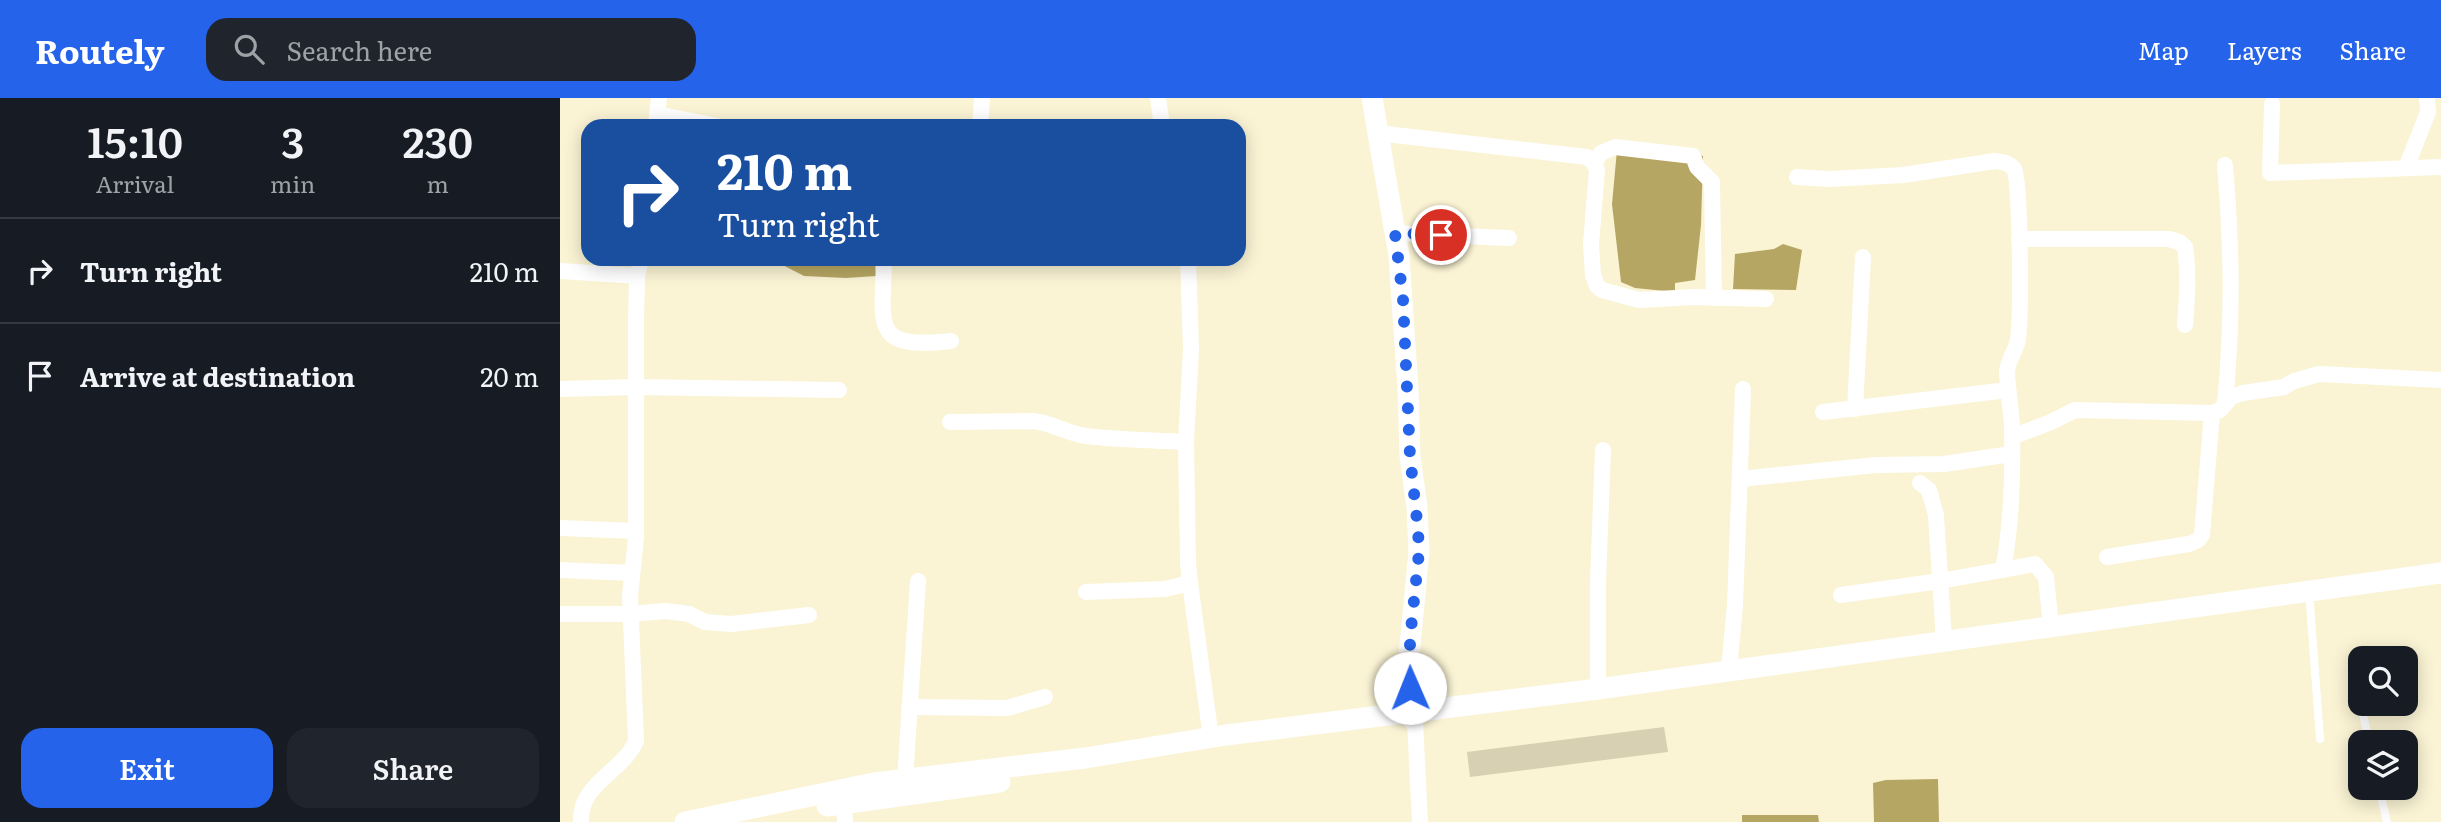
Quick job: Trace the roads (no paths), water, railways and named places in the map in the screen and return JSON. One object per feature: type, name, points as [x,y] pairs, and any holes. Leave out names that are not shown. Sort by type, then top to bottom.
[{"type":"street","points":[[980,119],[982,98]]},
{"type":"street","points":[[1158,98],[1161,119]]},
{"type":"street","points":[[1373,98],[1403,299],[1410,456],[1418,519],[1419,552],[1408,666],[1420,822]]},
{"type":"street","points":[[2406,168],[2428,112],[2427,98]]},
{"type":"street","points":[[2272,104],[2270,173],[2441,167]]},
{"type":"street","points":[[657,113],[685,119]]},
{"type":"street","points":[[1377,133],[1587,157],[1594,163],[1597,183],[1591,244],[1593,275],[1597,286],[1602,290],[1639,300],[1766,299]]},
{"type":"street","points":[[1594,163],[1601,153],[1615,147],[1693,156],[1697,167],[1712,182],[1714,298]]},
{"type":"street","points":[[1797,177],[1829,179],[1903,175],[1995,161],[2006,163],[2014,169],[2017,181],[2019,239],[2019,336],[2009,360],[2008,390],[2012,437],[2010,530],[2003,569]]},
{"type":"street","points":[[2108,557],[2189,544],[2203,535],[2218,409],[2231,338],[2231,232],[2225,164]]},
{"type":"street","points":[[1395,233],[1509,238]]},
{"type":"street","points":[[2019,239],[2169,239],[2179,242],[2186,247],[2187,255],[2185,325]]},
{"type":"street","points":[[1855,409],[1863,257]]},
{"type":"street","points":[[581,822],[585,800],[592,789],[632,752],[636,741],[630,614],[636,531],[635,387],[639,266]]},
{"type":"street","points":[[884,266],[883,316],[887,332],[902,341],[920,344],[951,341]]},
{"type":"street","points":[[1188,266],[1191,349],[1186,442],[1188,563],[1211,738]]},
{"type":"street","points":[[560,271],[637,276]]},
{"type":"street","points":[[2012,437],[2075,410],[2218,409],[2231,397],[2284,387],[2294,381],[2319,374],[2441,380]]},
{"type":"street","points":[[560,389],[635,387],[839,390]]},
{"type":"street","points":[[1729,670],[1735,605],[1743,389]]},
{"type":"street","points":[[1823,412],[2008,390]]},
{"type":"street","points":[[950,422],[1046,422],[1068,432],[1087,436],[1186,442]]},
{"type":"street","points":[[1598,689],[1598,582],[1603,450]]},
{"type":"street","points":[[1740,479],[1875,465],[1944,464],[2011,454]]},
{"type":"street","points":[[1920,483],[1929,489],[1936,515],[1944,641]]},
{"type":"street","points":[[560,528],[636,531]]},
{"type":"street","points":[[1841,595],[1940,582],[2035,564],[2046,577],[2037,633]]},
{"type":"street","points":[[560,570],[632,573]]},
{"type":"street","points":[[685,822],[874,783],[1086,758],[1211,738],[1582,704],[2441,573]]},
{"type":"street","points":[[905,779],[918,581]]},
{"type":"street","points":[[1086,592],[1166,589],[1190,583]]},
{"type":"street","points":[[751,822],[845,813],[1413,718],[1729,670],[1944,641],[2309,604],[2441,586]]},
{"type":"street","points":[[560,614],[666,611],[689,614],[705,622],[731,624],[809,615]]},
{"type":"street","points":[[909,707],[1007,708],[1045,697]]},
{"type":"lane","points":[[2309,604],[2320,739]]},
{"type":"lane","points":[[2382,800],[2387,822]]}]
